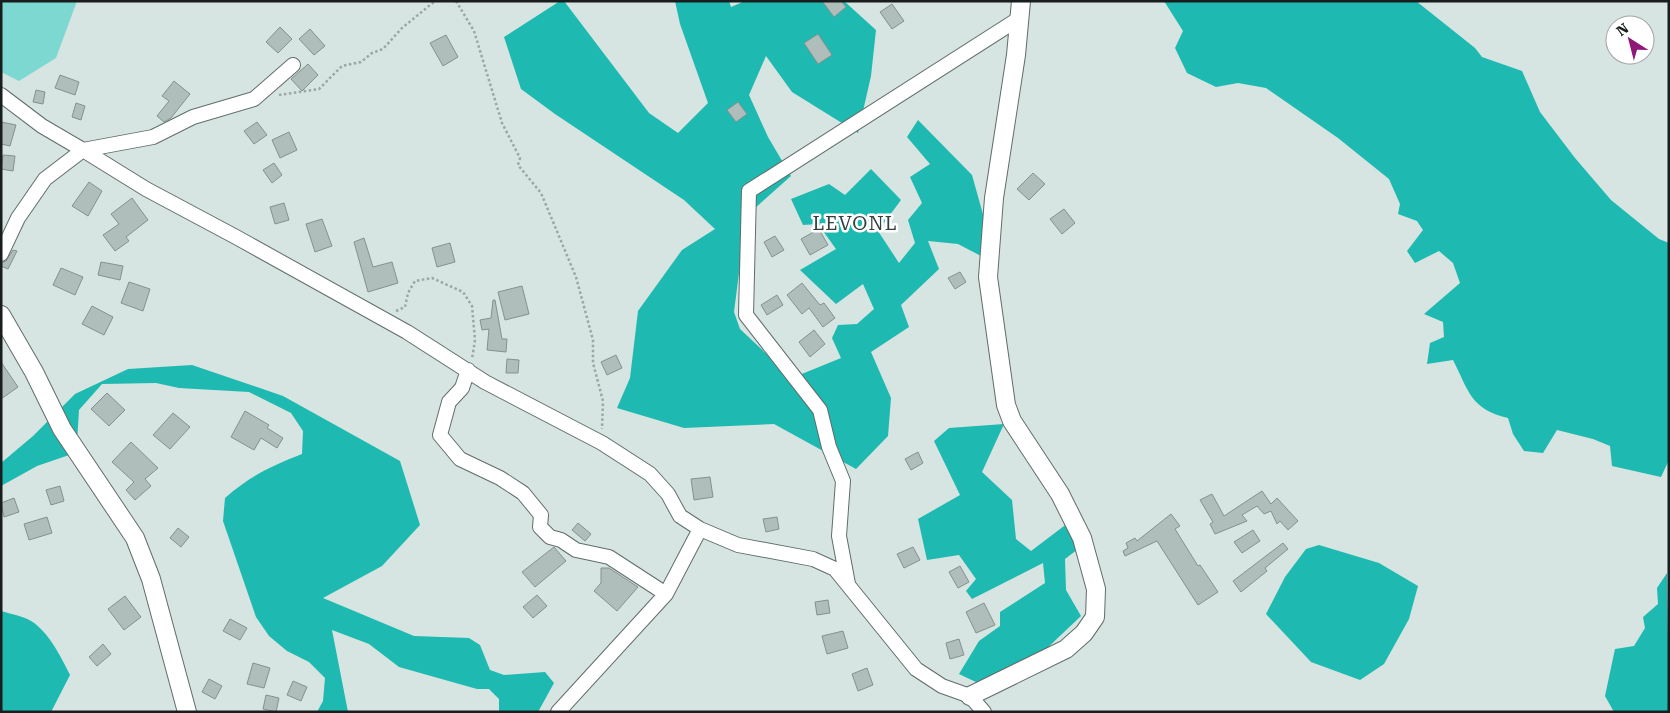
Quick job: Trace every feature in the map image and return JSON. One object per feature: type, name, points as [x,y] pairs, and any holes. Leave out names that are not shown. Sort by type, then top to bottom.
[{"type":"street","points":[[848,586],[839,536],[843,481],[829,447],[820,410],[746,315],[749,191],[1020,10]]},
{"type":"street","points":[[970,696],[1066,649],[1084,633],[1095,617],[1096,589],[1082,538],[1060,494],[1012,422],[1006,405],[988,277],[994,198],[1020,10]]},
{"type":"street","points":[[1,254],[18,218],[45,178],[83,150],[154,137],[192,117],[254,99],[293,66]]},
{"type":"street","points":[[1,95],[42,126],[146,189],[381,318],[468,370],[484,382],[602,443],[650,474],[668,494],[680,516],[700,529],[738,545],[820,561],[835,569],[916,669],[942,686],[970,696],[984,712]]},
{"type":"street","points":[[1,316],[34,372],[62,428],[135,538],[151,579],[187,712]]},
{"type":"street","points":[[468,370],[462,388],[449,402],[440,435],[448,446],[460,459],[500,478],[523,493],[541,515],[540,527],[550,537],[561,540],[576,550],[609,557],[666,594]]},
{"type":"street","points":[[558,712],[666,594],[700,529]]},
{"type":"path","points":[[254,99],[319,89],[342,66],[361,62],[372,53],[382,49],[402,28],[434,1]]},
{"type":"path","points":[[456,1],[474,31],[502,123],[520,158],[518,165],[541,193],[576,277],[593,340],[593,363],[602,401],[602,443]]},
{"type":"path","points":[[381,318],[406,307],[408,292],[415,281],[432,278],[463,292],[472,306],[475,340],[474,355],[468,370]]},
{"type":"shaded area","points":[[1,1],[77,1],[56,58],[19,81],[1,72]]},
{"type":"shaded area","points":[[560,1],[564,1],[649,113],[678,133],[708,103],[680,24],[675,1],[729,1],[731,7],[745,1],[844,1],[876,30],[871,76],[858,133],[792,92],[766,56],[749,95],[768,137],[791,176],[754,209],[741,257],[734,312],[740,329],[792,378],[841,358],[832,338],[838,325],[857,324],[874,309],[863,284],[836,304],[800,270],[836,249],[818,224],[803,225],[791,199],[829,184],[845,195],[871,169],[901,200],[878,231],[899,263],[915,243],[908,220],[922,203],[910,177],[930,164],[907,137],[918,120],[972,175],[984,218],[983,257],[958,244],[928,241],[939,269],[901,305],[909,327],[871,352],[891,398],[888,436],[856,469],[774,424],[684,428],[617,408],[630,378],[638,311],[682,250],[715,229],[684,200],[555,114],[521,89],[504,37]]},
{"type":"shaded area","points":[[1164,1],[1416,1],[1475,48],[1482,57],[1522,71],[1540,112],[1575,158],[1611,200],[1659,239],[1669,243],[1669,460],[1661,477],[1612,466],[1610,446],[1593,439],[1557,430],[1543,453],[1524,451],[1513,434],[1508,418],[1486,409],[1472,397],[1453,360],[1427,364],[1430,343],[1444,337],[1443,322],[1424,314],[1460,283],[1453,263],[1439,251],[1415,263],[1407,251],[1423,230],[1417,221],[1398,214],[1400,204],[1389,179],[1338,138],[1266,88],[1238,83],[1216,87],[1187,73],[1175,48],[1183,31]]},
{"type":"shaded area","points":[[192,365],[283,396],[400,461],[420,525],[382,566],[323,598],[414,636],[469,638],[480,645],[490,670],[504,675],[545,672],[554,683],[538,712],[499,712],[499,699],[489,689],[477,689],[399,667],[369,644],[332,630],[348,712],[317,712],[323,701],[325,678],[309,662],[287,651],[269,636],[256,617],[223,521],[225,498],[261,472],[302,454],[303,431],[291,413],[249,392],[179,388],[156,383],[102,384],[79,410],[77,443],[72,454],[37,466],[1,486],[1,463],[33,436],[75,394],[128,369]]},
{"type":"shaded area","points":[[1004,424],[982,472],[1012,500],[1016,539],[1031,551],[1068,523],[1082,546],[1065,559],[1066,590],[1081,616],[997,692],[959,674],[979,641],[1000,626],[1000,612],[1045,583],[1043,563],[972,599],[966,591],[976,579],[959,555],[927,560],[918,519],[960,495],[934,441],[949,428]]},
{"type":"shaded area","points":[[1319,545],[1379,563],[1418,586],[1409,619],[1384,664],[1360,680],[1311,662],[1266,614],[1285,577],[1306,549]]},
{"type":"shaded area","points":[[1667,573],[1669,712],[1614,712],[1605,696],[1615,649],[1634,646],[1645,628],[1643,617],[1658,604],[1657,588]]},
{"type":"shaded area","points":[[1,611],[24,618],[37,625],[54,645],[70,675],[51,712],[1,712]]},
{"type":"building","points":[[822,1],[841,1],[846,7],[834,17]]},
{"type":"building","points":[[892,4],[904,21],[892,29],[880,12]]},
{"type":"building","points":[[280,27],[292,39],[278,53],[266,42]]},
{"type":"building","points":[[310,29],[325,46],[314,55],[299,39]]},
{"type":"building","points":[[818,34],[832,55],[818,64],[804,43]]},
{"type":"building","points":[[446,35],[458,57],[443,66],[430,43]]},
{"type":"building","points":[[308,64],[318,75],[302,91],[291,79]]},
{"type":"building","points":[[60,75],[79,82],[75,95],[55,88]]},
{"type":"building","points":[[174,81],[190,94],[171,118],[164,122],[157,116],[169,101],[162,96]]},
{"type":"building","points":[[36,90],[45,92],[43,104],[33,102]]},
{"type":"building","points":[[738,102],[747,114],[736,122],[727,110]]},
{"type":"building","points":[[76,103],[85,106],[81,120],[72,117]]},
{"type":"building","points":[[1,122],[16,125],[10,146],[1,144]]},
{"type":"building","points":[[257,122],[267,135],[254,144],[244,131]]},
{"type":"building","points":[[289,132],[297,150],[280,158],[272,140]]},
{"type":"building","points":[[3,155],[15,156],[13,171],[1,169]]},
{"type":"building","points":[[274,163],[282,175],[272,183],[263,170]]},
{"type":"building","points":[[1033,173],[1045,184],[1029,200],[1017,189]]},
{"type":"building","points":[[89,182],[102,191],[88,216],[72,206]]},
{"type":"building","points":[[132,198],[148,220],[126,237],[129,241],[115,251],[103,235],[119,224],[111,214]]},
{"type":"building","points":[[284,203],[289,220],[275,224],[270,207]]},
{"type":"building","points":[[1064,209],[1075,223],[1062,234],[1050,219]]},
{"type":"building","points":[[322,219],[332,246],[315,252],[306,224]]},
{"type":"building","points":[[819,229],[828,245],[810,255],[801,239]]},
{"type":"building","points":[[775,236],[784,250],[772,257],[764,242]]},
{"type":"building","points":[[364,238],[373,267],[392,262],[398,283],[368,292],[354,242]]},
{"type":"building","points":[[450,243],[455,262],[437,267],[432,248]]},
{"type":"building","points":[[13,250],[17,251],[8,269],[1,266],[1,263],[6,261]]},
{"type":"building","points":[[101,262],[123,266],[120,280],[98,275]]},
{"type":"building","points":[[61,268],[83,277],[75,295],[53,285]]},
{"type":"building","points":[[960,272],[966,282],[955,289],[948,278]]},
{"type":"building","points":[[129,282],[150,289],[143,311],[121,303]]},
{"type":"building","points":[[802,283],[820,305],[824,303],[835,318],[823,327],[809,308],[802,314],[787,295]]},
{"type":"building","points":[[522,286],[529,314],[505,320],[498,292]]},
{"type":"building","points":[[777,295],[783,305],[767,315],[761,305]]},
{"type":"building","points":[[493,300],[495,300],[502,339],[507,339],[506,352],[487,350],[489,329],[482,330],[480,320],[491,318]]},
{"type":"building","points":[[92,306],[113,317],[104,335],[82,324]]},
{"type":"building","points":[[814,330],[825,344],[810,357],[799,342]]},
{"type":"building","points":[[616,355],[622,368],[607,375],[601,362]]},
{"type":"building","points":[[507,359],[519,360],[518,373],[506,373]]},
{"type":"building","points":[[1,362],[18,387],[1,399]]},
{"type":"building","points":[[107,393],[125,410],[109,426],[91,409]]},
{"type":"building","points":[[245,411],[269,425],[267,428],[283,438],[277,448],[261,438],[254,450],[231,437]]},
{"type":"building","points":[[173,413],[190,427],[170,449],[153,435]]},
{"type":"building","points":[[131,442],[158,468],[145,479],[151,486],[135,500],[126,490],[134,482],[112,462]]},
{"type":"building","points":[[918,452],[923,463],[911,470],[905,459]]},
{"type":"building","points":[[710,477],[713,497],[694,500],[691,479]]},
{"type":"building","points":[[60,486],[64,501],[51,505],[46,490]]},
{"type":"building","points":[[1262,491],[1271,504],[1277,498],[1298,521],[1288,530],[1280,521],[1277,524],[1271,511],[1264,514],[1257,506],[1242,515],[1247,521],[1215,534],[1210,524],[1213,522],[1200,500],[1212,494],[1224,516]]},
{"type":"building","points":[[14,498],[19,512],[4,517],[1,503]]},
{"type":"building","points":[[1171,514],[1180,526],[1175,529],[1198,566],[1200,565],[1218,592],[1198,605],[1157,541],[1125,556],[1123,551],[1128,548],[1126,543],[1135,538],[1137,541]]},
{"type":"building","points":[[47,517],[52,533],[29,540],[24,524]]},
{"type":"building","points":[[777,517],[779,529],[766,532],[763,519]]},
{"type":"building","points":[[578,523],[591,534],[585,541],[572,530]]},
{"type":"building","points":[[178,528],[189,537],[181,547],[170,538]]},
{"type":"building","points":[[1253,530],[1260,541],[1242,553],[1234,542]]},
{"type":"building","points":[[1283,543],[1288,549],[1265,568],[1267,571],[1241,592],[1233,581]]},
{"type":"building","points":[[554,547],[566,561],[535,587],[522,572]]},
{"type":"building","points":[[913,547],[920,560],[904,568],[897,554]]},
{"type":"building","points":[[960,566],[969,582],[958,588],[949,572]]},
{"type":"building","points":[[601,568],[609,568],[638,587],[617,611],[594,591],[601,583]]},
{"type":"building","points":[[537,595],[547,606],[533,618],[523,607]]},
{"type":"building","points":[[125,596],[141,617],[124,630],[108,609]]},
{"type":"building","points":[[828,600],[830,613],[817,615],[815,602]]},
{"type":"building","points":[[984,603],[995,625],[976,633],[966,612]]},
{"type":"building","points":[[230,619],[247,628],[240,640],[223,631]]},
{"type":"building","points":[[843,631],[848,648],[827,654],[822,636]]},
{"type":"building","points":[[959,639],[964,655],[950,659],[946,643]]},
{"type":"building","points":[[103,644],[111,654],[97,666],[89,657]]},
{"type":"building","points":[[253,663],[270,668],[264,688],[247,684]]},
{"type":"building","points":[[867,668],[873,685],[858,691],[852,674]]},
{"type":"building","points":[[209,679],[222,686],[215,699],[202,692]]},
{"type":"building","points":[[293,681],[307,687],[301,701],[287,695]]},
{"type":"building","points":[[266,695],[279,698],[276,712],[263,709]]},
{"type":"district","name":"LEVONL","points":[[855,223]]}]
